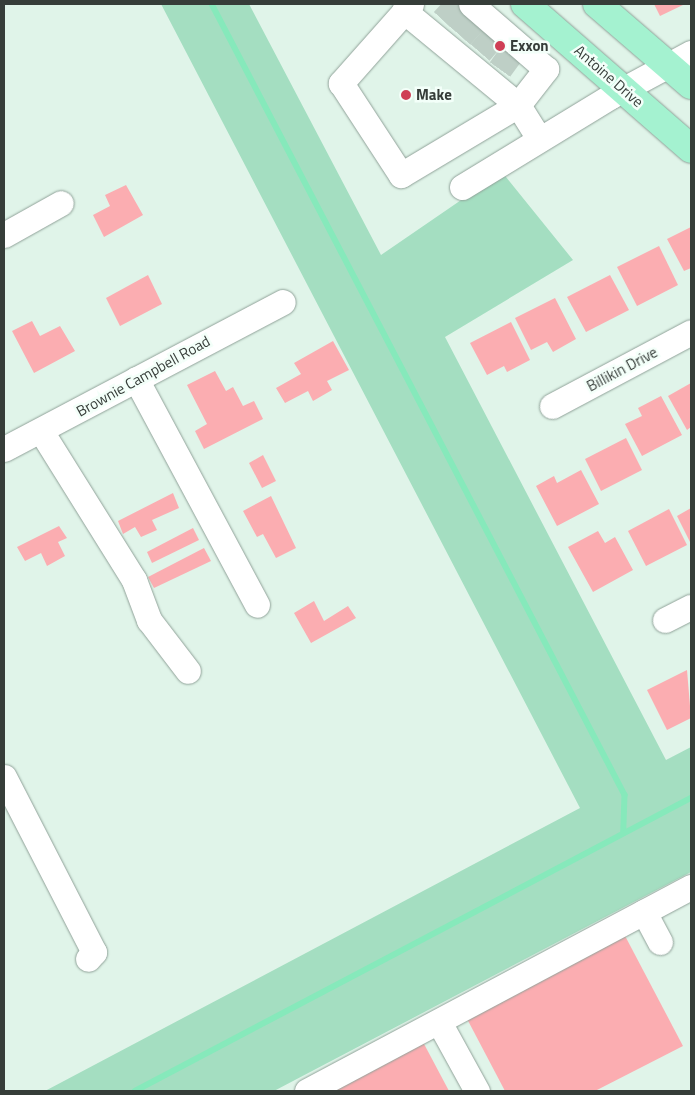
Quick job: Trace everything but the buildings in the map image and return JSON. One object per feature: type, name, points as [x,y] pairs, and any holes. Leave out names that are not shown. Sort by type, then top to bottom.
[{"type":"main road","name":"Antoine Drive","points":[[525,4],[624,88],[691,149]]},
{"type":"main road","points":[[597,4],[680,59],[691,85]]},
{"type":"street","points":[[408,7],[459,24],[496,53],[546,69],[518,105],[401,175],[341,83],[408,7]]},
{"type":"street","points":[[459,24],[496,53],[518,105],[539,139]]},
{"type":"street","points":[[462,188],[624,88],[680,59]]},
{"type":"street","points":[[4,235],[61,203]]},
{"type":"street","name":"Brownie Campbell Road","points":[[4,449],[42,431],[283,302]]},
{"type":"street","name":"Billikin Drive","points":[[552,406],[691,332]]},
{"type":"street","points":[[136,379],[257,605]]},
{"type":"street","points":[[42,431],[134,580],[149,620],[188,671]]},
{"type":"street","points":[[665,620],[691,607]]},
{"type":"street","points":[[4,777],[94,952],[88,959]]},
{"type":"street","points":[[307,1091],[644,912],[689,894]]},
{"type":"street","points":[[644,912],[660,942]]},
{"type":"street","points":[[439,1022],[476,1091]]},
{"type":"green space","points":[[161,4],[249,4],[381,255],[502,172],[573,260],[445,337],[666,760],[691,747],[691,872],[274,1091],[45,1091],[580,808]]},
{"type":"waterway","points":[[212,4],[625,795],[624,833]]},
{"type":"waterway","points":[[135,1091],[691,798]]},
{"type":"tunnel","points":[[443,20],[458,4]]},
{"type":"tunnel","points":[[461,36],[477,18]]},
{"type":"tunnel","points":[[480,52],[495,35]]},
{"type":"tunnel","points":[[500,69],[513,51]]},
{"type":"place","name":"Exxon","points":[[500,46]]},
{"type":"place","name":"Make","points":[[406,95]]}]
